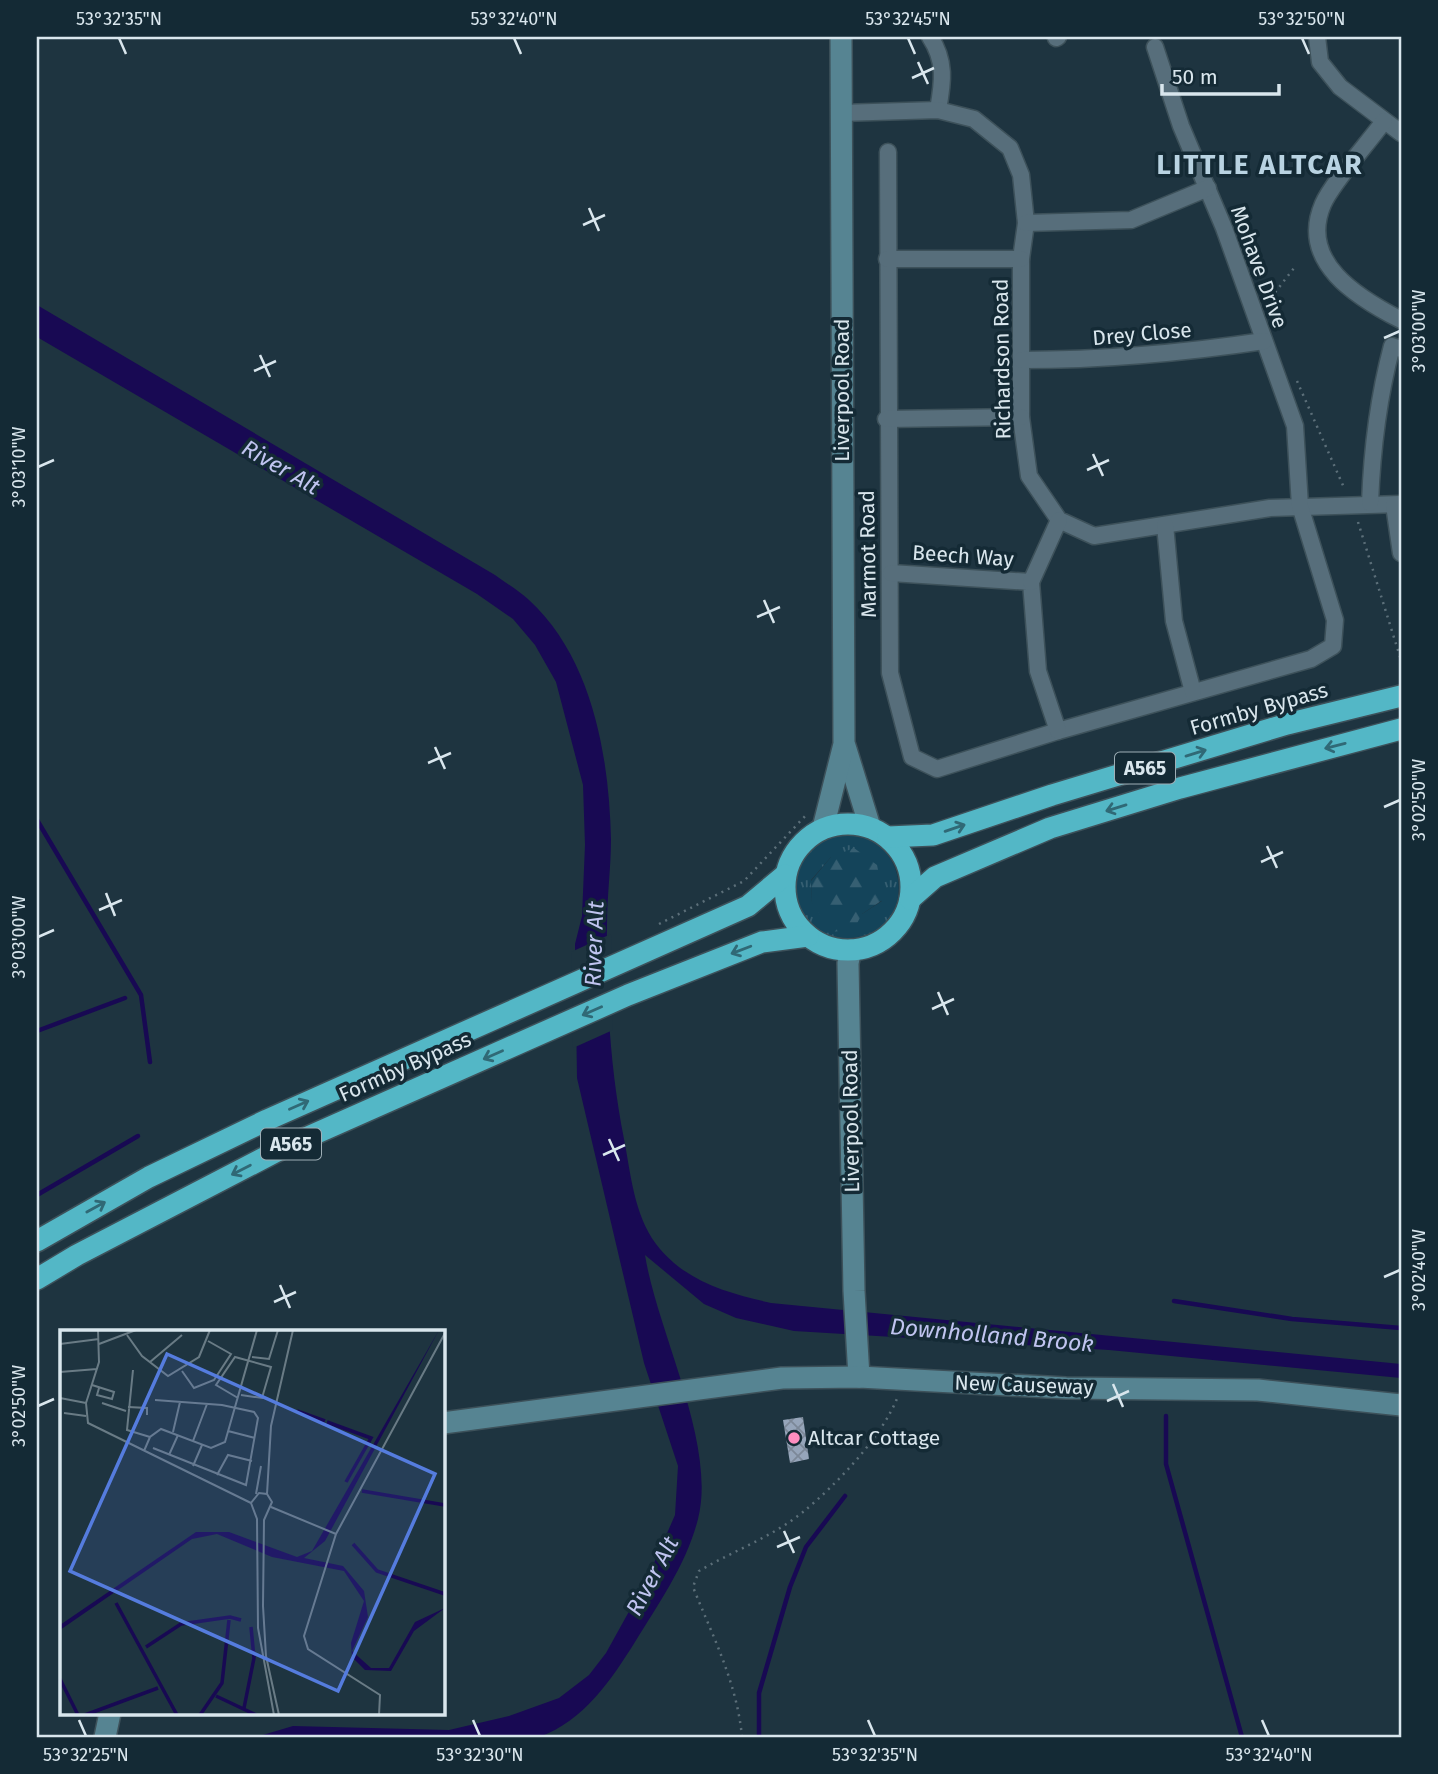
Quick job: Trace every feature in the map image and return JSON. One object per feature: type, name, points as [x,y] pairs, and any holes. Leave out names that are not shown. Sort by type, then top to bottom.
[{"type":"highway","name":"Formby Bypass","points":[[879,832],[933,835],[1287,724],[1401,696]]},
{"type":"highway","name":"A565","points":[[808,936],[828,947],[851,950],[871,946],[899,925],[910,899],[935,877],[1050,828],[1180,788],[1401,729]]},
{"type":"highway","name":"A565","points":[[785,876],[799,847],[823,828],[838,823],[879,832]]},
{"type":"highway","points":[[879,832],[908,865],[910,899]]},
{"type":"highway","name":"Formby Bypass","points":[[37,1241],[149,1177],[267,1120],[628,957],[748,906],[785,876]]},
{"type":"highway","points":[[785,876],[788,909],[808,936]]},
{"type":"highway","name":"Formby Bypass","points":[[37,1279],[77,1255],[283,1148],[628,995],[762,942],[808,936]]},
{"type":"street","name":"Liverpool Road","points":[[823,828],[844,744],[841,37]]},
{"type":"street","points":[[930,37],[940,53],[942,66],[943,80],[938,110]]},
{"type":"street","points":[[1317,37],[1320,62],[1340,87],[1401,133]]},
{"type":"street","name":"Mohave Drive","points":[[1155,47],[1181,126],[1208,187],[1295,426],[1300,506],[1335,620],[1333,646],[1311,659],[1194,692]]},
{"type":"street","name":"Richardson Road","points":[[841,113],[938,110],[974,119],[1010,148],[1021,175],[1026,223],[1021,259],[1021,417],[1029,476],[1059,520],[1094,537],[1270,508],[1397,504]]},
{"type":"street","points":[[1384,121],[1323,203],[1316,233],[1329,270],[1363,301],[1401,320]]},
{"type":"street","name":"Marmot Road","points":[[888,152],[886,419],[891,573],[890,673],[912,757],[937,769],[1194,692]]},
{"type":"street","points":[[1026,223],[1131,220],[1208,187]]},
{"type":"street","points":[[887,258],[1021,259]]},
{"type":"street","name":"Drey Close","points":[[1022,360],[1097,360],[1188,353],[1264,341]]},
{"type":"street","points":[[1370,503],[1373,438],[1381,389],[1392,346],[1401,349]]},
{"type":"street","points":[[886,419],[1021,417]]},
{"type":"street","points":[[1397,504],[1401,553]]},
{"type":"street","name":"Beech Way","points":[[1058,731],[1038,671],[1031,582],[1059,520]]},
{"type":"street","points":[[1165,525],[1174,621],[1194,692]]},
{"type":"street","name":"Beech Way","points":[[891,573],[1031,582]]},
{"type":"street","name":"Liverpool Road","points":[[844,744],[879,832]]},
{"type":"street","name":"Liverpool Road","points":[[851,950],[848,963],[854,1292],[859,1377]]},
{"type":"street","name":"New Causeway","points":[[444,1423],[782,1378],[859,1377],[1066,1388],[1258,1390],[1401,1405]]},
{"type":"street","points":[[105,1737],[110,1714]]},
{"type":"path","points":[[1279,329],[1270,299],[1294,268]]},
{"type":"path","points":[[1296,378],[1351,504],[1401,660]]},
{"type":"path","points":[[651,928],[744,881],[802,817],[832,797]]},
{"type":"path","points":[[742,1737],[739,1708],[730,1678],[693,1587],[699,1571],[802,1513],[835,1482],[876,1433],[892,1412],[904,1380]]},
{"type":"green space","points":[[847,833],[869,840],[885,852],[895,869],[899,887],[896,905],[887,921],[872,933],[850,938],[828,935],[811,925],[801,909],[796,890],[799,871],[808,854],[824,840]],"holes":[[[831,857],[882,901],[862,914],[812,903],[811,880]]]},
{"type":"green space","points":[[854,848],[877,865],[884,899],[862,914],[854,929],[832,932],[812,903],[811,881],[831,857]]},
{"type":"water","points":[[37,305],[495,575],[529,600],[551,624],[569,651],[583,680],[601,743],[606,775],[611,839],[607,924],[610,1032],[615,1086],[631,1180],[638,1207],[649,1232],[656,1244],[680,1268],[723,1290],[771,1303],[1401,1364],[1401,1378],[1109,1350],[794,1331],[736,1318],[704,1304],[645,1255],[693,1423],[702,1489],[698,1519],[680,1567],[606,1685],[570,1721],[539,1737],[256,1737],[293,1726],[449,1730],[509,1716],[559,1698],[589,1675],[606,1653],[647,1579],[675,1515],[678,1466],[644,1363],[577,1078],[575,944],[582,916],[585,845],[583,785],[556,682],[535,645],[513,619],[477,594],[37,337]]},
{"type":"pier","points":[[611,934],[613,1030],[573,1048],[571,952]]},
{"type":"building","name":"Altcar Cottage","points":[[803,1417],[809,1459],[790,1463],[783,1420]]},
{"type":"waterway","points":[[37,820],[141,995],[150,1062]]},
{"type":"waterway","points":[[37,1031],[125,998]]},
{"type":"waterway","points":[[37,1195],[138,1136]]},
{"type":"waterway","points":[[1174,1301],[1292,1319],[1401,1328]]},
{"type":"waterway","points":[[1166,1416],[1166,1464],[1242,1737]]},
{"type":"waterway","points":[[759,1737],[759,1693],[790,1587],[806,1547],[845,1496]]},
{"type":"place","name":"Altcar Cottage","points":[[794,1438]]},
{"type":"district","name":"LITTLE ALTCAR","points":[[1260,164]]},
{"type":"water label","name":"River Alt","points":[[281,467]]},
{"type":"water label","name":"River Alt","points":[[594,944]]},
{"type":"water label","name":"Downholland Brook","points":[[992,1335]]},
{"type":"water label","name":"River Alt","points":[[652,1576]]}]
